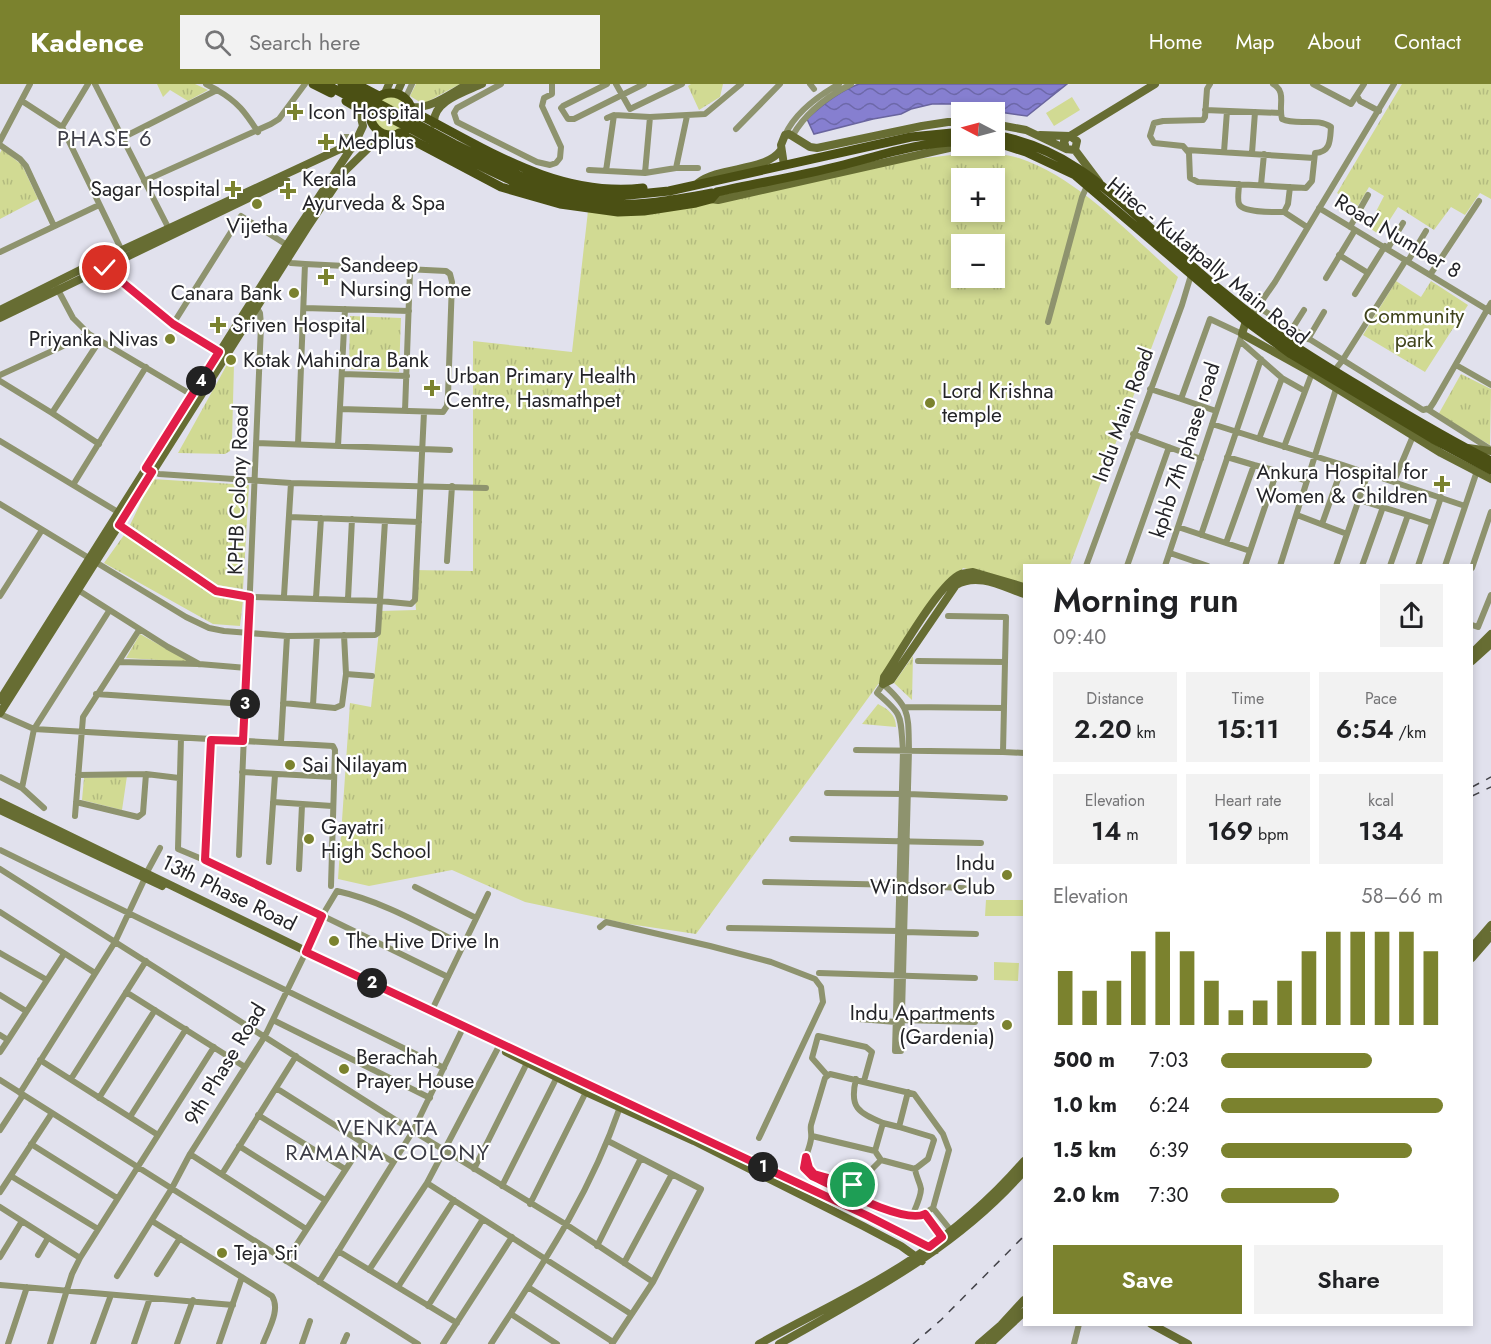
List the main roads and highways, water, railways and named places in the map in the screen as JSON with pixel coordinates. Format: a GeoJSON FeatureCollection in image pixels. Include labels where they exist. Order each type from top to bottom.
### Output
{"type":"FeatureCollection","features":[{"type":"Feature","properties":{"kind":"main road"},"geometry":{"type":"LineString","coordinates":[[313,84],[369,115],[374,126],[383,134],[399,133],[501,187],[560,204],[618,212],[644,212],[674,208],[711,195]]}},
{"type":"Feature","properties":{"kind":"main road"},"geometry":{"type":"LineString","coordinates":[[325,84],[487,170],[555,196],[599,204],[656,203],[711,195],[900,150],[951,142]]}},
{"type":"Feature","properties":{"kind":"main road"},"geometry":{"type":"LineString","coordinates":[[342,84],[502,168],[561,190],[591,195],[619,196],[675,190],[911,137],[951,133]]}},
{"type":"Feature","properties":{"kind":"main road"},"geometry":{"type":"LineString","coordinates":[[357,84],[405,99],[434,124],[495,156],[550,179],[614,189],[637,189],[672,184],[693,186]]}},
{"type":"Feature","properties":{"kind":"main road"},"geometry":{"type":"LineString","coordinates":[[369,115],[372,104],[384,91]]}},
{"type":"Feature","properties":{"kind":"main road"},"geometry":{"type":"LineString","coordinates":[[399,133],[409,124],[405,99]]}},
{"type":"Feature","properties":{"kind":"main road"},"geometry":{"type":"LineString","coordinates":[[1005,138],[1058,155],[1099,182],[1160,238],[1252,314],[1334,371],[1462,446],[1491,470]]}},
{"type":"Feature","properties":{"kind":"main road"},"geometry":{"type":"LineString","coordinates":[[456,163],[467,141]]}},
{"type":"Feature","properties":{"kind":"main road","name":"Hitec - Kukatpally Main Road"},"geometry":{"type":"LineString","coordinates":[[1005,145],[1026,152],[1075,175],[1191,275],[1252,314],[1291,354],[1336,386],[1491,470]]}},
{"type":"Feature","properties":{"kind":"water"},"geometry":{"type":"Polygon","coordinates":[[[859,84],[1067,84],[1027,116],[1005,113],[1005,102],[951,102],[951,104],[932,104],[901,114],[814,134],[807,119],[845,90],[859,84]]]}},
{"type":"Feature","properties":{"kind":"railway"},"geometry":{"type":"LineString","coordinates":[[1473,786],[1491,777]]}},
{"type":"Feature","properties":{"kind":"railway"},"geometry":{"type":"LineString","coordinates":[[1473,796],[1491,787]]}},
{"type":"Feature","properties":{"kind":"railway"},"geometry":{"type":"LineString","coordinates":[[913,1344],[941,1320],[1023,1237]]}},
{"type":"Feature","properties":{"kind":"place","name":"Icon Hospital"},"geometry":{"type":"Point","coordinates":[295,112]}},
{"type":"Feature","properties":{"kind":"place","name":"Medplus"},"geometry":{"type":"Point","coordinates":[326,142]}},
{"type":"Feature","properties":{"kind":"place","name":"Sagar Hospital"},"geometry":{"type":"Point","coordinates":[233,189]}},
{"type":"Feature","properties":{"kind":"place","name":"Kerala Ayurveda & Spa"},"geometry":{"type":"Point","coordinates":[288,191]}},
{"type":"Feature","properties":{"kind":"place","name":"Vijetha"},"geometry":{"type":"Point","coordinates":[257,204]}},
{"type":"Feature","properties":{"kind":"place","name":"Sandeep Nursing Home"},"geometry":{"type":"Point","coordinates":[326,277]}},
{"type":"Feature","properties":{"kind":"place","name":"Canara Bank"},"geometry":{"type":"Point","coordinates":[294,293]}},
{"type":"Feature","properties":{"kind":"place","name":"Sriven Hospital"},"geometry":{"type":"Point","coordinates":[218,325]}},
{"type":"Feature","properties":{"kind":"place","name":"Priyanka Nivas"},"geometry":{"type":"Point","coordinates":[170,339]}},
{"type":"Feature","properties":{"kind":"place","name":"Kotak Mahindra Bank"},"geometry":{"type":"Point","coordinates":[231,360]}},
{"type":"Feature","properties":{"kind":"place","name":"Urban Primary Health Centre, Hasmathpet"},"geometry":{"type":"Point","coordinates":[432,388]}},
{"type":"Feature","properties":{"kind":"place","name":"Lord Krishna temple"},"geometry":{"type":"Point","coordinates":[930,403]}},
{"type":"Feature","properties":{"kind":"place","name":"Ankura Hospital for Women & Children"},"geometry":{"type":"Point","coordinates":[1442,484]}},
{"type":"Feature","properties":{"kind":"place","name":"Sai Nilayam"},"geometry":{"type":"Point","coordinates":[290,765]}},
{"type":"Feature","properties":{"kind":"place","name":"Gayatri High School"},"geometry":{"type":"Point","coordinates":[309,839]}},
{"type":"Feature","properties":{"kind":"place","name":"Indu Windsor Club"},"geometry":{"type":"Point","coordinates":[1007,875]}},
{"type":"Feature","properties":{"kind":"place","name":"The Hive Drive In"},"geometry":{"type":"Point","coordinates":[334,941]}},
{"type":"Feature","properties":{"kind":"place","name":"Indu Apartments (Gardenia)"},"geometry":{"type":"Point","coordinates":[1007,1025]}},
{"type":"Feature","properties":{"kind":"place","name":"Berachah Prayer House"},"geometry":{"type":"Point","coordinates":[344,1069]}},
{"type":"Feature","properties":{"kind":"place","name":"Teja Sri"},"geometry":{"type":"Point","coordinates":[222,1253]}},
{"type":"Feature","properties":{"kind":"district","name":"PHASE 6"},"geometry":{"type":"Point","coordinates":[105,138]}},
{"type":"Feature","properties":{"kind":"district","name":"VENKATA RAMANA COLONY"},"geometry":{"type":"Point","coordinates":[388,1140]}},
{"type":"Feature","properties":{"kind":"park label","name":"Community park"},"geometry":{"type":"Point","coordinates":[1414,328]}}]}
